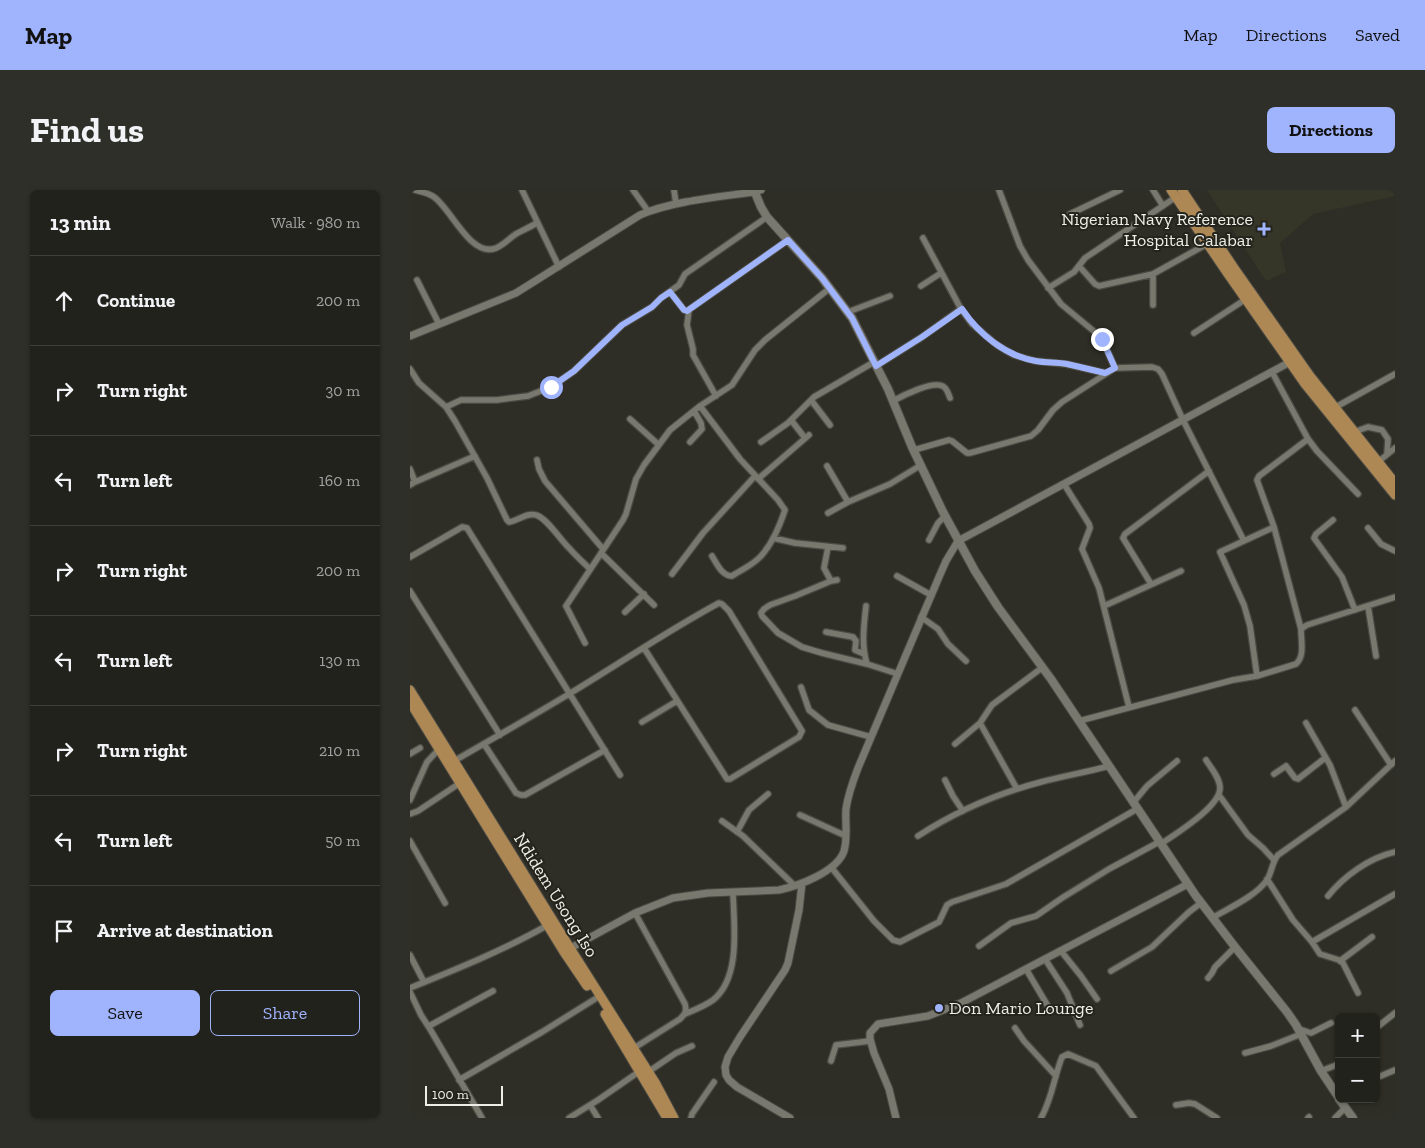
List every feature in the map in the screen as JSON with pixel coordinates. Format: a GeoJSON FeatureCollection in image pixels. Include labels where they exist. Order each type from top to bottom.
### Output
{"type":"FeatureCollection","features":[{"type":"Feature","properties":{"kind":"highway"},"geometry":{"type":"LineString","coordinates":[[1176,192],[1208,244],[1305,384],[1395,495]]}},
{"type":"Feature","properties":{"kind":"highway"},"geometry":{"type":"LineString","coordinates":[[1176,192],[1234,268],[1334,408],[1395,483]]}},
{"type":"Feature","properties":{"kind":"highway","name":"Ndidem Usong Iso"},"geometry":{"type":"LineString","coordinates":[[410,690],[595,999],[665,1100],[674,1118]]}},
{"type":"Feature","properties":{"kind":"highway","name":"Ndidem Usong Iso"},"geometry":{"type":"LineString","coordinates":[[410,702],[548,925],[634,1048],[667,1118]]}},
{"type":"Feature","properties":{"kind":"main road"},"geometry":{"type":"LineString","coordinates":[[757,191],[767,217],[830,288],[858,329],[876,364],[945,516],[975,571],[998,607],[1043,667],[1201,903],[1287,1012],[1321,1071],[1335,1091]]}},
{"type":"Feature","properties":{"kind":"main road"},"geometry":{"type":"LineString","coordinates":[[1344,1103],[1353,1118]]}},
{"type":"Feature","properties":{"kind":"street"},"geometry":{"type":"LineString","coordinates":[[416,190],[434,197],[476,246],[489,250],[499,247],[515,235],[537,223]]}},
{"type":"Feature","properties":{"kind":"street"},"geometry":{"type":"LineString","coordinates":[[522,190],[559,267]]}},
{"type":"Feature","properties":{"kind":"street"},"geometry":{"type":"LineString","coordinates":[[633,190],[648,211]]}},
{"type":"Feature","properties":{"kind":"street"},"geometry":{"type":"LineString","coordinates":[[674,190],[676,204]]}},
{"type":"Feature","properties":{"kind":"street"},"geometry":{"type":"LineString","coordinates":[[998,190],[1020,246],[1028,260],[1061,304],[1102,339],[1115,368]]}},
{"type":"Feature","properties":{"kind":"street"},"geometry":{"type":"LineString","coordinates":[[1070,214],[1120,190]]}},
{"type":"Feature","properties":{"kind":"street"},"geometry":{"type":"LineString","coordinates":[[1153,190],[1162,206]]}},
{"type":"Feature","properties":{"kind":"street"},"geometry":{"type":"LineString","coordinates":[[410,336],[516,293],[648,211],[676,204],[757,191]]}},
{"type":"Feature","properties":{"kind":"street"},"geometry":{"type":"LineString","coordinates":[[1048,288],[1068,277],[1077,270],[1085,258],[1162,206],[1176,192]]}},
{"type":"Feature","properties":{"kind":"street"},"geometry":{"type":"LineString","coordinates":[[446,407],[461,400],[497,400],[528,396],[551,387],[574,371],[622,325],[652,307],[670,292],[685,274],[767,217]]}},
{"type":"Feature","properties":{"kind":"street"},"geometry":{"type":"LineString","coordinates":[[923,238],[941,273],[972,324],[997,345],[1014,355],[1035,361],[1066,364],[1105,373]]}},
{"type":"Feature","properties":{"kind":"street"},"geometry":{"type":"LineString","coordinates":[[670,292],[684,310],[689,310],[788,240]]}},
{"type":"Feature","properties":{"kind":"street"},"geometry":{"type":"LineString","coordinates":[[1079,266],[1098,286],[1153,274],[1208,244]]}},
{"type":"Feature","properties":{"kind":"street"},"geometry":{"type":"LineString","coordinates":[[922,286],[941,273]]}},
{"type":"Feature","properties":{"kind":"street"},"geometry":{"type":"LineString","coordinates":[[1153,274],[1153,305]]}},
{"type":"Feature","properties":{"kind":"street"},"geometry":{"type":"LineString","coordinates":[[417,280],[440,324]]}},
{"type":"Feature","properties":{"kind":"street"},"geometry":{"type":"LineString","coordinates":[[585,643],[566,606],[626,514],[636,479],[644,465],[673,427],[732,385],[755,350],[764,340],[830,288]]}},
{"type":"Feature","properties":{"kind":"street"},"geometry":{"type":"LineString","coordinates":[[848,312],[890,296]]}},
{"type":"Feature","properties":{"kind":"street"},"geometry":{"type":"LineString","coordinates":[[1194,333],[1246,299]]}},
{"type":"Feature","properties":{"kind":"street"},"geometry":{"type":"LineString","coordinates":[[761,442],[791,420],[814,397],[922,337],[962,309]]}},
{"type":"Feature","properties":{"kind":"street"},"geometry":{"type":"LineString","coordinates":[[689,310],[687,325],[693,355],[716,396]]}},
{"type":"Feature","properties":{"kind":"street"},"geometry":{"type":"LineString","coordinates":[[567,950],[635,912],[680,896],[779,890],[798,885],[832,867],[843,854],[846,836],[846,810],[850,789],[921,617],[946,561],[958,541],[1290,362]]}},
{"type":"Feature","properties":{"kind":"street"},"geometry":{"type":"LineString","coordinates":[[914,450],[949,440],[967,453],[970,453],[1030,436],[1038,430],[1053,410],[1062,402],[1105,373],[1115,368],[1158,369],[1244,541]]}},
{"type":"Feature","properties":{"kind":"street"},"geometry":{"type":"LineString","coordinates":[[410,369],[419,383],[446,407],[455,421],[507,520],[509,522],[530,515],[536,515],[552,528],[590,569]]}},
{"type":"Feature","properties":{"kind":"street"},"geometry":{"type":"LineString","coordinates":[[1272,372],[1317,451],[1358,494]]}},
{"type":"Feature","properties":{"kind":"street"},"geometry":{"type":"LineString","coordinates":[[1334,408],[1395,374]]}},
{"type":"Feature","properties":{"kind":"street"},"geometry":{"type":"LineString","coordinates":[[893,401],[904,394],[937,385],[944,386],[950,398]]}},
{"type":"Feature","properties":{"kind":"street"},"geometry":{"type":"LineString","coordinates":[[811,400],[830,425]]}},
{"type":"Feature","properties":{"kind":"street"},"geometry":{"type":"LineString","coordinates":[[700,406],[740,459],[785,510],[773,538],[761,556],[751,565],[732,576],[728,576],[724,574],[712,556]]}},
{"type":"Feature","properties":{"kind":"street"},"geometry":{"type":"LineString","coordinates":[[690,442],[702,429],[701,423],[694,411]]}},
{"type":"Feature","properties":{"kind":"street"},"geometry":{"type":"LineString","coordinates":[[630,419],[660,445]]}},
{"type":"Feature","properties":{"kind":"street"},"geometry":{"type":"LineString","coordinates":[[672,574],[703,533],[757,478],[807,436],[791,420]]}},
{"type":"Feature","properties":{"kind":"street"},"geometry":{"type":"LineString","coordinates":[[1354,432],[1368,427],[1382,430],[1388,439],[1387,454]]}},
{"type":"Feature","properties":{"kind":"street"},"geometry":{"type":"LineString","coordinates":[[1079,721],[1232,680],[1256,676],[1296,664],[1299,661],[1302,656],[1301,629],[1274,526],[1257,480],[1259,476],[1308,438]]}},
{"type":"Feature","properties":{"kind":"street"},"geometry":{"type":"LineString","coordinates":[[1378,462],[1395,448]]}},
{"type":"Feature","properties":{"kind":"street"},"geometry":{"type":"LineString","coordinates":[[410,469],[413,483],[475,456]]}},
{"type":"Feature","properties":{"kind":"street"},"geometry":{"type":"LineString","coordinates":[[537,460],[545,481],[602,551],[654,605]]}},
{"type":"Feature","properties":{"kind":"street"},"geometry":{"type":"LineString","coordinates":[[828,512],[890,484],[921,465]]}},
{"type":"Feature","properties":{"kind":"street"},"geometry":{"type":"LineString","coordinates":[[827,466],[848,502]]}},
{"type":"Feature","properties":{"kind":"street"},"geometry":{"type":"LineString","coordinates":[[1152,584],[1123,538],[1125,534],[1209,471]]}},
{"type":"Feature","properties":{"kind":"street"},"geometry":{"type":"LineString","coordinates":[[1064,484],[1089,524],[1090,528],[1082,549],[1099,588],[1129,707]]}},
{"type":"Feature","properties":{"kind":"street"},"geometry":{"type":"LineString","coordinates":[[929,540],[938,523],[945,516]]}},
{"type":"Feature","properties":{"kind":"street"},"geometry":{"type":"LineString","coordinates":[[1333,520],[1316,534],[1314,538],[1342,577],[1354,610]]}},
{"type":"Feature","properties":{"kind":"street"},"geometry":{"type":"LineString","coordinates":[[1256,676],[1248,619],[1244,605],[1220,552],[1274,526]]}},
{"type":"Feature","properties":{"kind":"street"},"geometry":{"type":"LineString","coordinates":[[410,557],[462,527],[467,528],[620,774]]}},
{"type":"Feature","properties":{"kind":"street"},"geometry":{"type":"LineString","coordinates":[[1368,528],[1381,544],[1395,551]]}},
{"type":"Feature","properties":{"kind":"street"},"geometry":{"type":"LineString","coordinates":[[773,538],[795,543],[843,548]]}},
{"type":"Feature","properties":{"kind":"street"},"geometry":{"type":"LineString","coordinates":[[828,547],[824,568],[834,581],[770,605],[761,613],[762,616],[778,633],[802,646],[898,674]]}},
{"type":"Feature","properties":{"kind":"street"},"geometry":{"type":"LineString","coordinates":[[1104,606],[1182,571]]}},
{"type":"Feature","properties":{"kind":"street"},"geometry":{"type":"LineString","coordinates":[[898,576],[931,595]]}},
{"type":"Feature","properties":{"kind":"street"},"geometry":{"type":"LineString","coordinates":[[410,591],[500,735]]}},
{"type":"Feature","properties":{"kind":"street"},"geometry":{"type":"LineString","coordinates":[[626,612],[644,594]]}},
{"type":"Feature","properties":{"kind":"street"},"geometry":{"type":"LineString","coordinates":[[1301,629],[1307,625],[1395,597]]}},
{"type":"Feature","properties":{"kind":"street"},"geometry":{"type":"LineString","coordinates":[[454,761],[569,694],[644,648],[718,603],[722,604],[728,612],[799,726],[802,734],[730,779],[727,779],[644,648]]}},
{"type":"Feature","properties":{"kind":"street"},"geometry":{"type":"LineString","coordinates":[[866,606],[863,630],[864,654],[867,664]]}},
{"type":"Feature","properties":{"kind":"street"},"geometry":{"type":"LineString","coordinates":[[1368,606],[1376,656]]}},
{"type":"Feature","properties":{"kind":"street"},"geometry":{"type":"LineString","coordinates":[[921,617],[938,629],[953,649],[966,661]]}},
{"type":"Feature","properties":{"kind":"street"},"geometry":{"type":"LineString","coordinates":[[826,632],[853,636],[856,641],[855,650],[864,654]]}},
{"type":"Feature","properties":{"kind":"street"},"geometry":{"type":"LineString","coordinates":[[956,744],[980,723],[997,701],[1043,667]]}},
{"type":"Feature","properties":{"kind":"street"},"geometry":{"type":"LineString","coordinates":[[801,687],[809,710],[828,725],[871,737]]}},
{"type":"Feature","properties":{"kind":"street"},"geometry":{"type":"LineString","coordinates":[[642,722],[677,701]]}},
{"type":"Feature","properties":{"kind":"street"},"geometry":{"type":"LineString","coordinates":[[1212,918],[1258,890],[1267,879],[1274,860],[1284,850],[1346,807],[1393,763],[1355,710]]}},
{"type":"Feature","properties":{"kind":"street"},"geometry":{"type":"LineString","coordinates":[[980,723],[1016,789]]}},
{"type":"Feature","properties":{"kind":"street"},"geometry":{"type":"LineString","coordinates":[[1306,723],[1330,765],[1346,807]]}},
{"type":"Feature","properties":{"kind":"street"},"geometry":{"type":"LineString","coordinates":[[484,744],[516,793],[520,795],[525,795],[605,750]]}},
{"type":"Feature","properties":{"kind":"street"},"geometry":{"type":"LineString","coordinates":[[410,754],[420,748]]}},
{"type":"Feature","properties":{"kind":"street"},"geometry":{"type":"LineString","coordinates":[[410,800],[427,762],[439,750]]}},
{"type":"Feature","properties":{"kind":"street"},"geometry":{"type":"LineString","coordinates":[[1274,774],[1286,766],[1295,778],[1298,778],[1325,758]]}},
{"type":"Feature","properties":{"kind":"street"},"geometry":{"type":"LineString","coordinates":[[979,946],[1011,923],[1036,916],[1109,869],[1160,843],[1203,814],[1219,795],[1220,788],[1219,781],[1206,760]]}},
{"type":"Feature","properties":{"kind":"street"},"geometry":{"type":"LineString","coordinates":[[832,867],[874,921],[893,940],[900,942],[939,922],[947,905],[952,902],[1006,884],[1135,806],[1147,786],[1177,761]]}},
{"type":"Feature","properties":{"kind":"street"},"geometry":{"type":"LineString","coordinates":[[918,836],[944,820],[1016,789],[1109,766]]}},
{"type":"Feature","properties":{"kind":"street"},"geometry":{"type":"LineString","coordinates":[[945,780],[953,796],[964,811]]}},
{"type":"Feature","properties":{"kind":"street"},"geometry":{"type":"LineString","coordinates":[[410,814],[418,811],[460,783]]}},
{"type":"Feature","properties":{"kind":"street"},"geometry":{"type":"LineString","coordinates":[[737,832],[749,810],[768,794]]}},
{"type":"Feature","properties":{"kind":"street"},"geometry":{"type":"LineString","coordinates":[[1219,795],[1248,835],[1274,860]]}},
{"type":"Feature","properties":{"kind":"street"},"geometry":{"type":"LineString","coordinates":[[800,815],[846,836]]}},
{"type":"Feature","properties":{"kind":"street"},"geometry":{"type":"LineString","coordinates":[[722,822],[737,832],[798,885],[799,910],[788,963],[740,1037],[728,1057],[725,1067],[726,1075],[737,1087],[790,1118]]}},
{"type":"Feature","properties":{"kind":"street"},"geometry":{"type":"LineString","coordinates":[[410,841],[445,903]]}},
{"type":"Feature","properties":{"kind":"street"},"geometry":{"type":"LineString","coordinates":[[1328,896],[1335,887],[1357,870],[1380,856],[1395,852]]}},
{"type":"Feature","properties":{"kind":"street"},"geometry":{"type":"LineString","coordinates":[[1267,879],[1293,920],[1320,954],[1340,961],[1358,993]]}},
{"type":"Feature","properties":{"kind":"street"},"geometry":{"type":"LineString","coordinates":[[896,1118],[889,1089],[870,1041],[870,1033],[878,1024],[928,1016],[961,1003],[1188,884]]}},
{"type":"Feature","properties":{"kind":"street"},"geometry":{"type":"LineString","coordinates":[[634,1048],[685,1014],[712,1001],[724,989],[733,962],[733,893]]}},
{"type":"Feature","properties":{"kind":"street"},"geometry":{"type":"LineString","coordinates":[[1312,942],[1395,894]]}},
{"type":"Feature","properties":{"kind":"street"},"geometry":{"type":"LineString","coordinates":[[1111,970],[1152,947],[1201,903]]}},
{"type":"Feature","properties":{"kind":"street"},"geometry":{"type":"LineString","coordinates":[[635,912],[685,1004],[685,1014]]}},
{"type":"Feature","properties":{"kind":"street"},"geometry":{"type":"LineString","coordinates":[[482,1118],[421,1015],[410,990],[424,982],[500,950],[548,925]]}},
{"type":"Feature","properties":{"kind":"street"},"geometry":{"type":"LineString","coordinates":[[1340,961],[1372,937]]}},
{"type":"Feature","properties":{"kind":"street"},"geometry":{"type":"LineString","coordinates":[[1208,978],[1215,967],[1234,947]]}},
{"type":"Feature","properties":{"kind":"street"},"geometry":{"type":"LineString","coordinates":[[1061,951],[1097,999]]}},
{"type":"Feature","properties":{"kind":"street"},"geometry":{"type":"LineString","coordinates":[[410,955],[424,982]]}},
{"type":"Feature","properties":{"kind":"street"},"geometry":{"type":"LineString","coordinates":[[1045,959],[1068,993],[1080,1025]]}},
{"type":"Feature","properties":{"kind":"street"},"geometry":{"type":"LineString","coordinates":[[1026,969],[1049,1008]]}},
{"type":"Feature","properties":{"kind":"street"},"geometry":{"type":"LineString","coordinates":[[429,1026],[493,991]]}},
{"type":"Feature","properties":{"kind":"street"},"geometry":{"type":"LineString","coordinates":[[460,1080],[595,999]]}},
{"type":"Feature","properties":{"kind":"street"},"geometry":{"type":"LineString","coordinates":[[1380,1025],[1395,1013]]}},
{"type":"Feature","properties":{"kind":"street"},"geometry":{"type":"LineString","coordinates":[[1244,1053],[1271,1046],[1299,1032],[1311,1033],[1331,1023]]}},
{"type":"Feature","properties":{"kind":"street"},"geometry":{"type":"LineString","coordinates":[[1015,1028],[1024,1041],[1056,1076]]}},
{"type":"Feature","properties":{"kind":"street"},"geometry":{"type":"LineString","coordinates":[[831,1061],[836,1045],[870,1041]]}},
{"type":"Feature","properties":{"kind":"street"},"geometry":{"type":"LineString","coordinates":[[569,1118],[676,1052],[692,1046]]}},
{"type":"Feature","properties":{"kind":"street"},"geometry":{"type":"LineString","coordinates":[[1041,1118],[1048,1106],[1062,1057],[1068,1054],[1096,1066],[1134,1118]]}},
{"type":"Feature","properties":{"kind":"street"},"geometry":{"type":"LineString","coordinates":[[1321,1071],[1335,1066]]}},
{"type":"Feature","properties":{"kind":"street"},"geometry":{"type":"LineString","coordinates":[[1380,1076],[1395,1070]]}},
{"type":"Feature","properties":{"kind":"street"},"geometry":{"type":"LineString","coordinates":[[691,1118],[714,1082]]}},
{"type":"Feature","properties":{"kind":"street"},"geometry":{"type":"LineString","coordinates":[[1335,1118],[1342,1103]]}},
{"type":"Feature","properties":{"kind":"street"},"geometry":{"type":"LineString","coordinates":[[1176,1105],[1195,1104],[1217,1118]]}},
{"type":"Feature","properties":{"kind":"street"},"geometry":{"type":"LineString","coordinates":[[590,1105],[598,1118]]}},
{"type":"Feature","properties":{"kind":"shaded area","name":"Nigerian Navy Reference Hospital Calabar"},"geometry":{"type":"Polygon","coordinates":[[[1207,190],[1395,190],[1395,196],[1313,214],[1280,243],[1286,272],[1266,281],[1207,190]]]}},
{"type":"Feature","properties":{"kind":"place","name":"Nigerian Navy Reference Hospital Calabar"},"geometry":{"type":"Point","coordinates":[1264,229]}},
{"type":"Feature","properties":{"kind":"place","name":"Don Mario Lounge"},"geometry":{"type":"Point","coordinates":[939,1008]}},
{"type":"Feature","properties":{"kind":"route"},"geometry":{"type":"LineString","coordinates":[[551,387],[574,371],[622,325],[652,307],[670,292],[684,310],[687,311],[788,240],[822,278],[852,318],[876,366],[962,309],[972,324],[997,345],[1014,355],[1035,361],[1066,364],[1105,373],[1115,368],[1102,339]]}}]}
